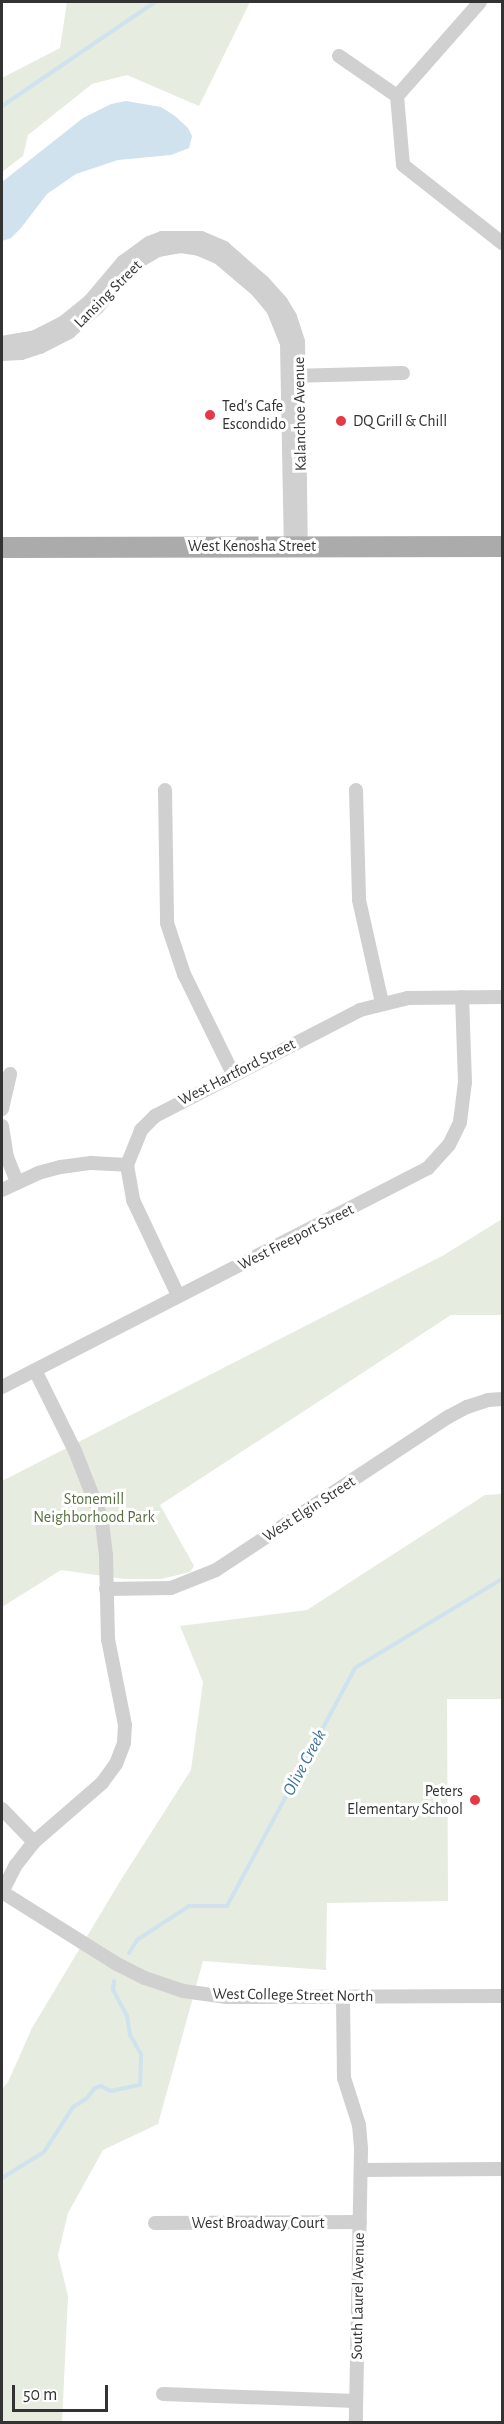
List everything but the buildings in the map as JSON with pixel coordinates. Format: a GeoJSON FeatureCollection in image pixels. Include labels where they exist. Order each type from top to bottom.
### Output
{"type":"FeatureCollection","features":[{"type":"Feature","properties":{"kind":"main road","name":"West Kenosha Street"},"geometry":{"type":"LineString","coordinates":[[2,547],[502,546]]}},
{"type":"Feature","properties":{"kind":"street"},"geometry":{"type":"LineString","coordinates":[[480,2],[398,96],[403,165],[502,243]]}},
{"type":"Feature","properties":{"kind":"street"},"geometry":{"type":"LineString","coordinates":[[339,56],[398,96]]}},
{"type":"Feature","properties":{"kind":"street","name":"Lansing Street"},"geometry":{"type":"LineString","coordinates":[[2,343],[35,337],[54,328],[90,301],[123,262],[136,251],[162,238],[181,241]]}},
{"type":"Feature","properties":{"kind":"street","name":"Kalanchoe Avenue"},"geometry":{"type":"LineString","coordinates":[[181,241],[201,238],[224,248],[263,282],[290,317],[298,342],[295,376],[296,546]]}},
{"type":"Feature","properties":{"kind":"street","name":"Lansing Street"},"geometry":{"type":"LineString","coordinates":[[2,354],[21,353],[58,339],[97,308],[144,256],[181,241]]}},
{"type":"Feature","properties":{"kind":"street"},"geometry":{"type":"LineString","coordinates":[[295,376],[403,373]]}},
{"type":"Feature","properties":{"kind":"street"},"geometry":{"type":"LineString","coordinates":[[165,790],[165,904],[170,936],[184,974],[233,1074]]}},
{"type":"Feature","properties":{"kind":"street"},"geometry":{"type":"LineString","coordinates":[[356,790],[358,900],[382,1003]]}},
{"type":"Feature","properties":{"kind":"street","name":"West Freeport Street"},"geometry":{"type":"LineString","coordinates":[[2,1387],[178,1295],[415,1178],[434,1163],[455,1134],[463,1103],[465,1082],[462,997]]}},
{"type":"Feature","properties":{"kind":"street","name":"West Hartford Street"},"geometry":{"type":"LineString","coordinates":[[128,1165],[141,1130],[155,1116],[360,1010],[408,998],[502,997]]}},
{"type":"Feature","properties":{"kind":"street"},"geometry":{"type":"LineString","coordinates":[[2,1109],[10,1074]]}},
{"type":"Feature","properties":{"kind":"street"},"geometry":{"type":"LineString","coordinates":[[2,1126],[7,1157],[17,1182]]}},
{"type":"Feature","properties":{"kind":"street"},"geometry":{"type":"LineString","coordinates":[[2,1190],[38,1173],[78,1164],[128,1165],[133,1200],[178,1295]]}},
{"type":"Feature","properties":{"kind":"street"},"geometry":{"type":"LineString","coordinates":[[2,1892],[16,1865],[34,1842],[102,1783],[116,1764],[124,1743],[122,1705],[108,1639],[105,1537],[96,1499],[35,1370]]}},
{"type":"Feature","properties":{"kind":"street","name":"West Elgin Street"},"geometry":{"type":"LineString","coordinates":[[106,1589],[171,1588],[216,1570],[448,1417],[467,1407],[488,1400],[502,1399]]}},
{"type":"Feature","properties":{"kind":"street"},"geometry":{"type":"LineString","coordinates":[[2,1809],[34,1842]]}},
{"type":"Feature","properties":{"kind":"street","name":"West College Street North"},"geometry":{"type":"LineString","coordinates":[[2,1892],[117,1964],[145,1978],[183,1991],[227,1997],[502,1996]]}},
{"type":"Feature","properties":{"kind":"street","name":"South Laurel Avenue"},"geometry":{"type":"LineString","coordinates":[[342,1997],[344,2078],[358,2125],[361,2169],[356,2422]]}},
{"type":"Feature","properties":{"kind":"street"},"geometry":{"type":"LineString","coordinates":[[361,2169],[502,2169]]}},
{"type":"Feature","properties":{"kind":"street","name":"West Broadway Court"},"geometry":{"type":"LineString","coordinates":[[155,2223],[360,2222]]}},
{"type":"Feature","properties":{"kind":"street"},"geometry":{"type":"LineString","coordinates":[[163,2394],[356,2401]]}},
{"type":"Feature","properties":{"kind":"green space"},"geometry":{"type":"Polygon","coordinates":[[[67,2],[250,2],[199,106],[127,75],[92,84],[28,135],[23,156],[2,172],[2,78],[60,48],[67,2]]]}},
{"type":"Feature","properties":{"kind":"green space","name":"Stonemill Neighborhood Park"},"geometry":{"type":"Polygon","coordinates":[[[502,1219],[502,1315],[451,1315],[160,1505],[194,1566],[190,1572],[161,1579],[124,1579],[61,1570],[2,1607],[2,1481],[444,1255],[502,1219]]]}},
{"type":"Feature","properties":{"kind":"green space"},"geometry":{"type":"Polygon","coordinates":[[[502,1494],[502,1699],[447,1699],[448,1901],[327,1903],[326,1970],[203,1961],[158,2124],[103,2150],[68,2213],[58,2255],[68,2296],[62,2422],[2,2422],[2,2089],[8,2082],[32,2028],[119,1883],[191,1770],[203,1682],[180,1626],[307,1610],[485,1495],[502,1494]]]}},
{"type":"Feature","properties":{"kind":"water"},"geometry":{"type":"Polygon","coordinates":[[[126,101],[161,107],[175,116],[188,128],[192,136],[189,148],[171,155],[118,160],[76,174],[47,194],[21,228],[11,238],[2,241],[2,182],[83,118],[111,104],[126,101]]]}},
{"type":"Feature","properties":{"kind":"waterway"},"geometry":{"type":"LineString","coordinates":[[2,106],[155,2]]}},
{"type":"Feature","properties":{"kind":"waterway","name":"Olive Creek"},"geometry":{"type":"LineString","coordinates":[[129,1953],[137,1940],[189,1906],[227,1906],[355,1668],[502,1579]]}},
{"type":"Feature","properties":{"kind":"waterway","name":"Olive Creek"},"geometry":{"type":"LineString","coordinates":[[2,2178],[44,2152],[73,2107],[86,2099],[95,2088],[101,2086],[111,2091],[140,2085],[141,2054],[130,2035],[127,2016],[113,1990],[114,1981]]}},
{"type":"Feature","properties":{"kind":"place","name":"Ted's Cafe Escondido"},"geometry":{"type":"Point","coordinates":[210,415]}},
{"type":"Feature","properties":{"kind":"place","name":"DQ Grill & Chill"},"geometry":{"type":"Point","coordinates":[341,421]}},
{"type":"Feature","properties":{"kind":"place","name":"Peters Elementary School"},"geometry":{"type":"Point","coordinates":[475,1800]}}]}
